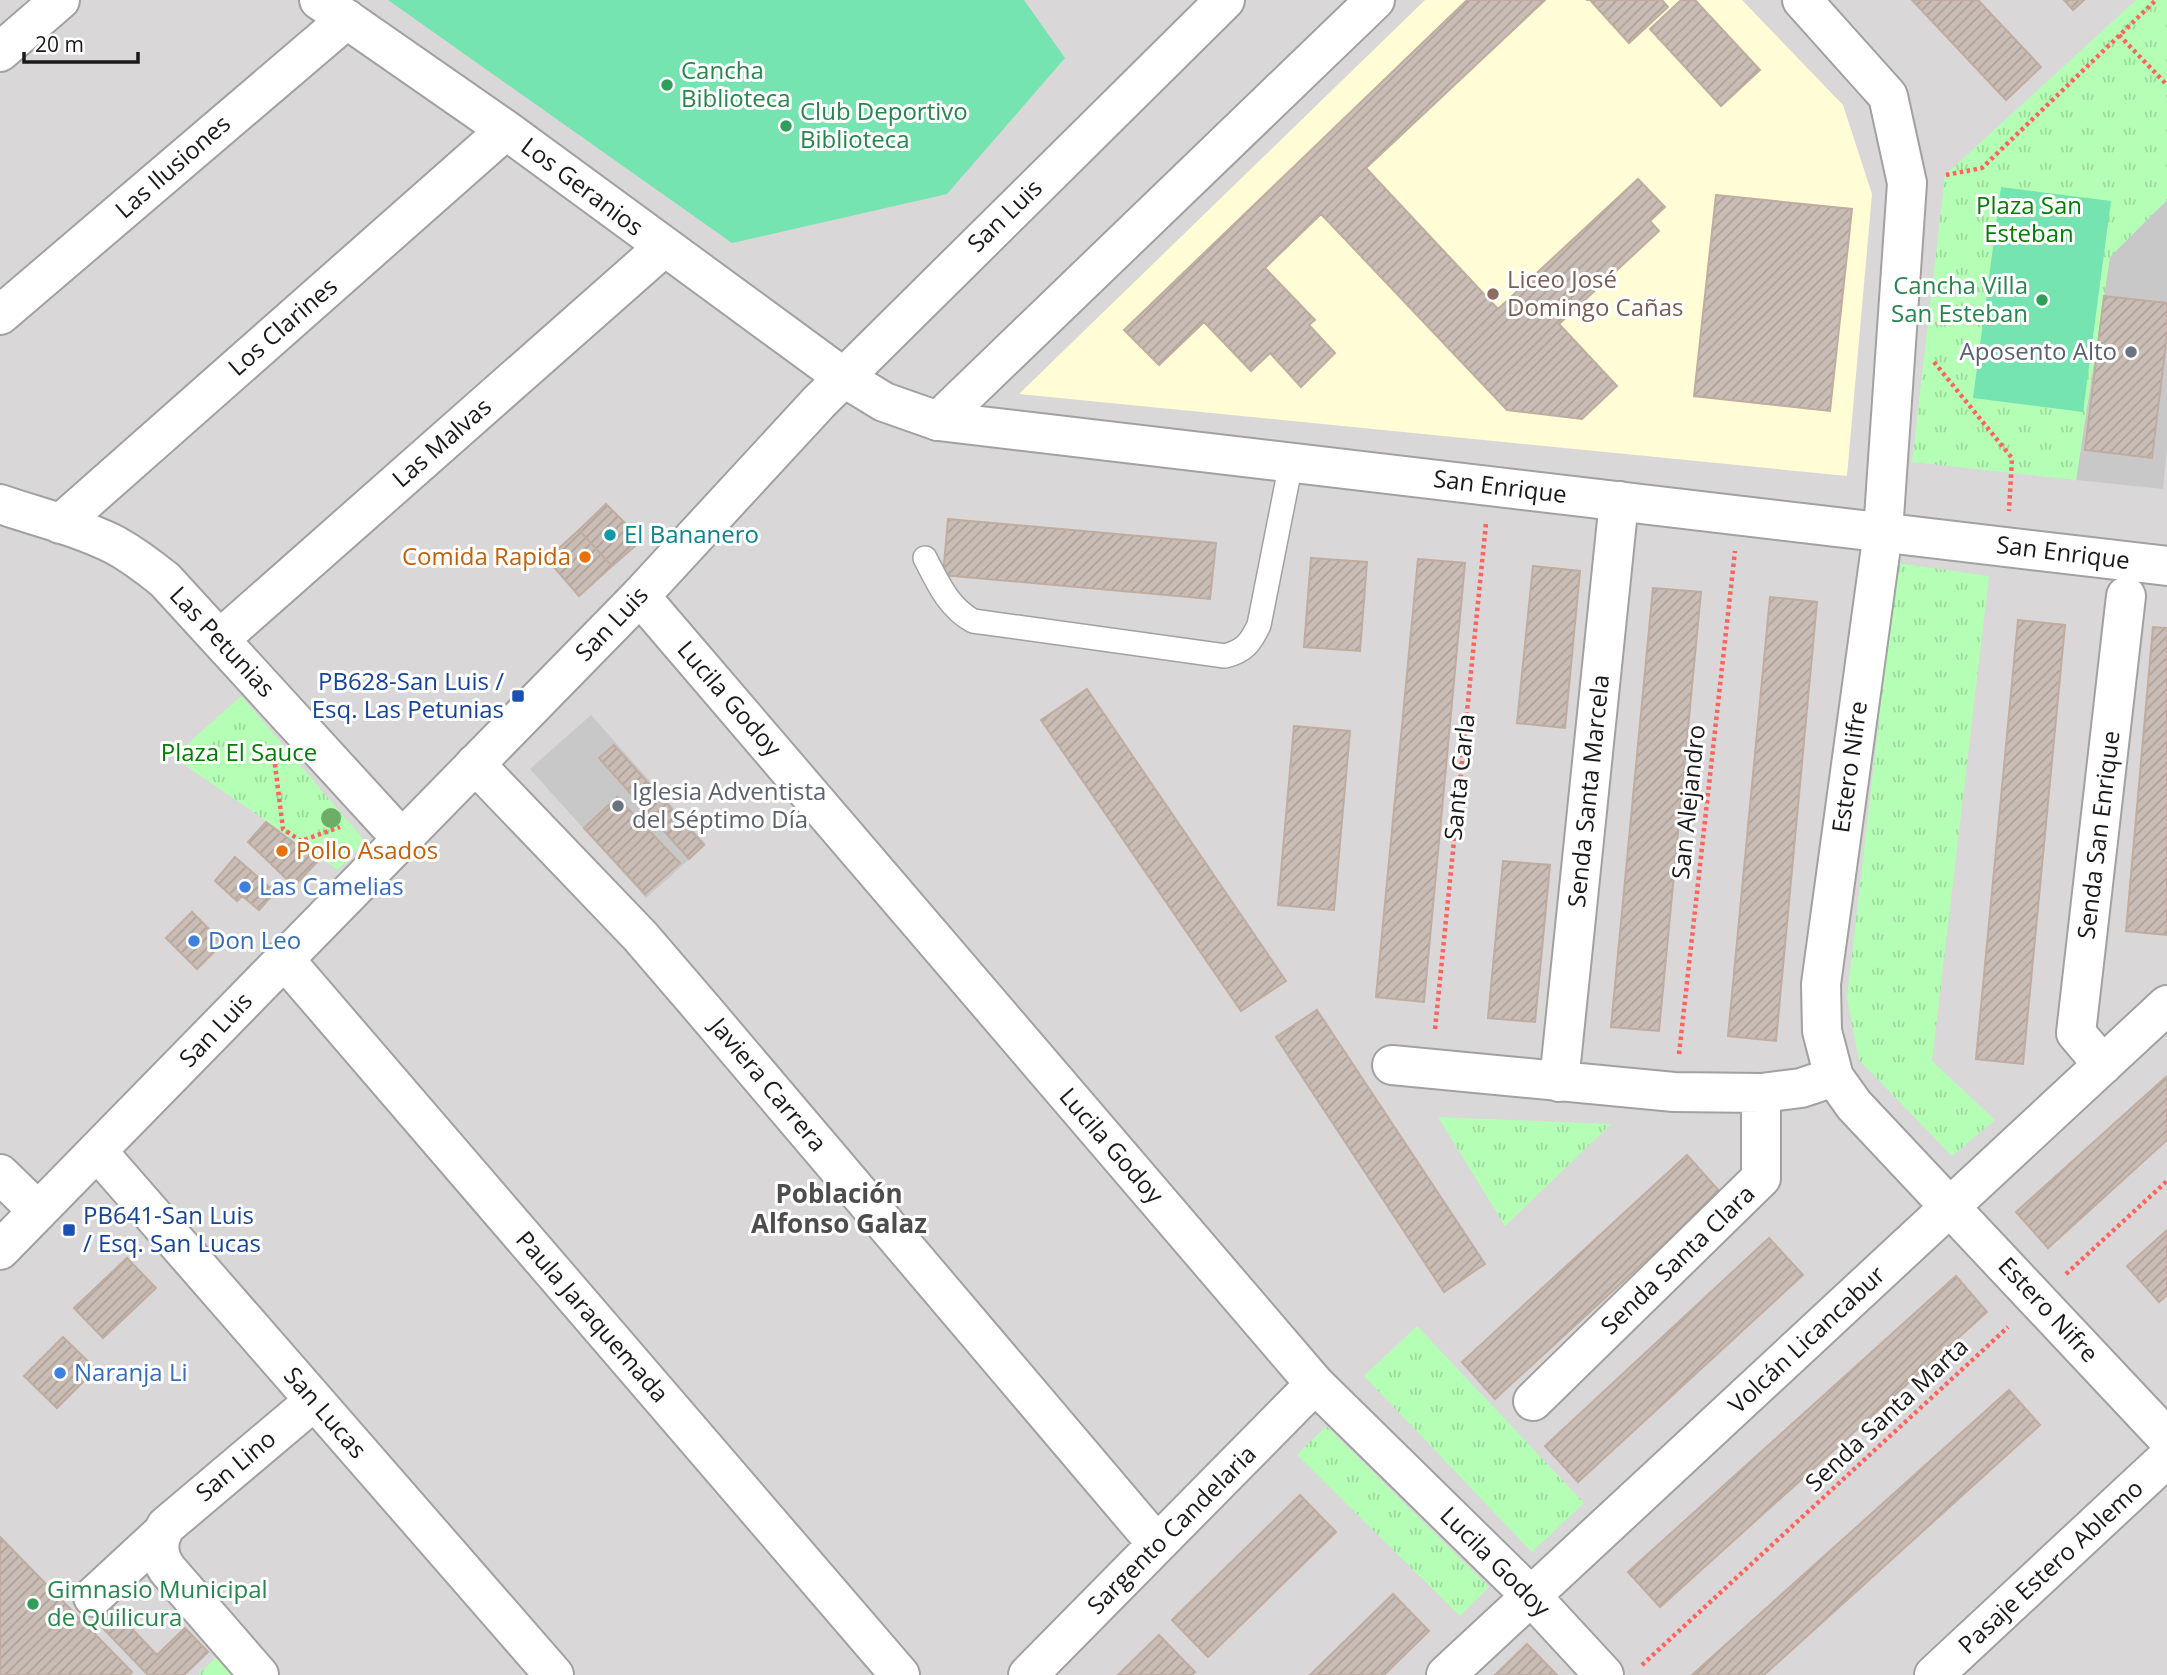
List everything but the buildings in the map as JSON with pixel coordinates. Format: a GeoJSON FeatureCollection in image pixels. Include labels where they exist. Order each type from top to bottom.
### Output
{"type":"FeatureCollection","features":[{"type":"Feature","properties":{"kind":"street"},"geometry":{"type":"LineString","coordinates":[[0,52],[60,0]]}},
{"type":"Feature","properties":{"kind":"street","name":"San Luis"},"geometry":{"type":"LineString","coordinates":[[0,1250],[640,596],[843,377],[1226,0]]}},
{"type":"Feature","properties":{"kind":"street"},"geometry":{"type":"LineString","coordinates":[[938,421],[1375,0]]}},
{"type":"Feature","properties":{"kind":"street","name":"Estero Nifre"},"geometry":{"type":"LineString","coordinates":[[1802,0],[1888,96],[1907,183],[1883,532],[1821,984],[1822,1031],[1834,1077],[1854,1105],[2167,1438]]}},
{"type":"Feature","properties":{"kind":"street","name":"Los Geranios"},"geometry":{"type":"LineString","coordinates":[[333,10],[506,130],[843,377]]}},
{"type":"Feature","properties":{"kind":"street","name":"Las Ilusiones"},"geometry":{"type":"LineString","coordinates":[[0,315],[333,10]]}},
{"type":"Feature","properties":{"kind":"street","name":"Los Clarines"},"geometry":{"type":"LineString","coordinates":[[60,524],[506,130]]}},
{"type":"Feature","properties":{"kind":"street","name":"Las Malvas"},"geometry":{"type":"LineString","coordinates":[[220,639],[664,247]]}},
{"type":"Feature","properties":{"kind":"street","name":"San Enrique"},"geometry":{"type":"LineString","coordinates":[[843,377],[884,402],[938,421],[2167,566]]}},
{"type":"Feature","properties":{"kind":"street","name":"Senda Santa Marcela"},"geometry":{"type":"LineString","coordinates":[[1559,1082],[1619,501]]}},
{"type":"Feature","properties":{"kind":"street","name":"Las Petunias"},"geometry":{"type":"LineString","coordinates":[[0,504],[115,546],[165,580],[402,839]]}},
{"type":"Feature","properties":{"kind":"street","name":"Lucila Godoy"},"geometry":{"type":"LineString","coordinates":[[640,596],[1315,1384],[1531,1596],[1604,1675]]}},
{"type":"Feature","properties":{"kind":"street","name":"Senda San Enrique"},"geometry":{"type":"LineString","coordinates":[[2103,1065],[2076,1033],[2126,596]]}},
{"type":"Feature","properties":{"kind":"street","name":"Javiera Carrera"},"geometry":{"type":"LineString","coordinates":[[475,764],[674,975],[1157,1544]]}},
{"type":"Feature","properties":{"kind":"street","name":"Paula Jaraquemada"},"geometry":{"type":"LineString","coordinates":[[284,959],[900,1675]]}},
{"type":"Feature","properties":{"kind":"street","name":"Volcán Licancabur"},"geometry":{"type":"LineString","coordinates":[[1446,1675],[2167,1004]]}},
{"type":"Feature","properties":{"kind":"street"},"geometry":{"type":"LineString","coordinates":[[1392,1065],[1674,1092],[1761,1093],[1801,1088],[1834,1077]]}},
{"type":"Feature","properties":{"kind":"street","name":"Senda Santa Clara"},"geometry":{"type":"LineString","coordinates":[[1533,1401],[1761,1178],[1761,1093]]}},
{"type":"Feature","properties":{"kind":"street","name":"San Lucas"},"geometry":{"type":"LineString","coordinates":[[97,1151],[554,1675]]}},
{"type":"Feature","properties":{"kind":"street"},"geometry":{"type":"LineString","coordinates":[[0,1174],[38,1211]]}},
{"type":"Feature","properties":{"kind":"street","name":"Sargento Candelaria"},"geometry":{"type":"LineString","coordinates":[[1028,1675],[1315,1384]]}},
{"type":"Feature","properties":{"kind":"street","name":"San Lino"},"geometry":{"type":"LineString","coordinates":[[93,1597],[160,1539],[173,1520],[314,1401]]}},
{"type":"Feature","properties":{"kind":"street","name":"Pasaje Estero Ablemo"},"geometry":{"type":"LineString","coordinates":[[1934,1675],[2167,1458]]}},
{"type":"Feature","properties":{"kind":"street"},"geometry":{"type":"LineString","coordinates":[[160,1539],[161,1561],[259,1675]]}},
{"type":"Feature","properties":{"kind":"lane"},"geometry":{"type":"LineString","coordinates":[[925,558],[947,599],[973,621],[1225,656],[1239,653],[1251,642],[1259,625],[1291,463]]}},
{"type":"Feature","properties":{"kind":"path"},"geometry":{"type":"LineString","coordinates":[[1907,183],[1982,168],[2156,0]]}},
{"type":"Feature","properties":{"kind":"path"},"geometry":{"type":"LineString","coordinates":[[2119,35],[2167,85]]}},
{"type":"Feature","properties":{"kind":"path"},"geometry":{"type":"LineString","coordinates":[[1898,318],[2012,458],[2007,547]]}},
{"type":"Feature","properties":{"kind":"path","name":"Santa Carla"},"geometry":{"type":"LineString","coordinates":[[1431,1069],[1490,486]]}},
{"type":"Feature","properties":{"kind":"path","name":"San Alejandro"},"geometry":{"type":"LineString","coordinates":[[1674,1092],[1739,516]]}},
{"type":"Feature","properties":{"kind":"path"},"geometry":{"type":"LineString","coordinates":[[273,752],[284,829],[301,841],[356,822],[372,807]]}},
{"type":"Feature","properties":{"kind":"path","name":"Senda Santa Marta"},"geometry":{"type":"LineString","coordinates":[[1641,1666],[2167,1181]]}},
{"type":"Feature","properties":{"kind":"shaded area"},"geometry":{"type":"Polygon","coordinates":[[[0,0],[2167,0],[2167,1675],[0,1675],[0,0]]]}},
{"type":"Feature","properties":{"kind":"shaded area","name":"Liceo José Domingo Cañas"},"geometry":{"type":"Polygon","coordinates":[[[1425,0],[1742,0],[1843,105],[1872,194],[1847,476],[1019,394],[1425,0]]]}},
{"type":"Feature","properties":{"kind":"shaded area","name":"Aposento Alto"},"geometry":{"type":"Polygon","coordinates":[[[2167,200],[2167,448],[2163,489],[2076,480],[2110,256],[2167,200]]]}},
{"type":"Feature","properties":{"kind":"shaded area","name":"Iglesia Adventista del Séptimo Día"},"geometry":{"type":"Polygon","coordinates":[[[591,715],[706,844],[646,898],[530,769],[591,715]]]}},
{"type":"Feature","properties":{"kind":"green space","name":"Club Deportivo Biblioteca"},"geometry":{"type":"Polygon","coordinates":[[[388,0],[1024,0],[1065,58],[947,194],[732,243],[388,0]]]}},
{"type":"Feature","properties":{"kind":"green space","name":"Plaza San Esteban"},"geometry":{"type":"Polygon","coordinates":[[[2136,0],[2167,0],[2167,200],[2110,257],[2076,480],[1912,462],[1945,175],[2136,0]]]}},
{"type":"Feature","properties":{"kind":"green space","name":"Cancha Villa San Esteban"},"geometry":{"type":"Polygon","coordinates":[[[2001,187],[2111,201],[2083,412],[1973,398],[2001,187]]]}},
{"type":"Feature","properties":{"kind":"green space"},"geometry":{"type":"Polygon","coordinates":[[[1897,563],[1989,576],[1932,1061],[1995,1120],[1952,1156],[1859,1060],[1847,998],[1897,563]]]}},
{"type":"Feature","properties":{"kind":"green space","name":"Plaza El Sauce"},"geometry":{"type":"Polygon","coordinates":[[[241,696],[365,841],[338,870],[173,757],[241,696]]]}},
{"type":"Feature","properties":{"kind":"green space"},"geometry":{"type":"Polygon","coordinates":[[[1438,1117],[1611,1124],[1505,1226],[1438,1117]]]}},
{"type":"Feature","properties":{"kind":"green space"},"geometry":{"type":"Polygon","coordinates":[[[1417,1326],[1584,1503],[1532,1552],[1364,1376],[1417,1326]]]}},
{"type":"Feature","properties":{"kind":"green space"},"geometry":{"type":"Polygon","coordinates":[[[1326,1426],[1489,1587],[1460,1616],[1297,1455],[1326,1426]]]}},
{"type":"Feature","properties":{"kind":"green space"},"geometry":{"type":"Polygon","coordinates":[[[222,1652],[242,1675],[198,1675],[222,1652]]]}},
{"type":"Feature","properties":{"kind":"place","name":"Cancha Biblioteca"},"geometry":{"type":"Point","coordinates":[667,85]}},
{"type":"Feature","properties":{"kind":"place","name":"Club Deportivo Biblioteca"},"geometry":{"type":"Point","coordinates":[786,126]}},
{"type":"Feature","properties":{"kind":"place","name":"Liceo José Domingo Cañas"},"geometry":{"type":"Point","coordinates":[1493,294]}},
{"type":"Feature","properties":{"kind":"place","name":"Cancha Villa San Esteban"},"geometry":{"type":"Point","coordinates":[2042,300]}},
{"type":"Feature","properties":{"kind":"place","name":"Aposento Alto"},"geometry":{"type":"Point","coordinates":[2131,352]}},
{"type":"Feature","properties":{"kind":"place","name":"El Bananero"},"geometry":{"type":"Point","coordinates":[610,535]}},
{"type":"Feature","properties":{"kind":"place","name":"Comida Rapida"},"geometry":{"type":"Point","coordinates":[585,557]}},
{"type":"Feature","properties":{"kind":"place","name":"PB628-San Luis / Esq. Las Petunias"},"geometry":{"type":"Point","coordinates":[518,696]}},
{"type":"Feature","properties":{"kind":"place","name":"Iglesia Adventista del Séptimo Día"},"geometry":{"type":"Point","coordinates":[618,806]}},
{"type":"Feature","properties":{"kind":"place","name":"Pollo Asados"},"geometry":{"type":"Point","coordinates":[282,851]}},
{"type":"Feature","properties":{"kind":"place","name":"Las Camelias"},"geometry":{"type":"Point","coordinates":[245,887]}},
{"type":"Feature","properties":{"kind":"place","name":"Don Leo"},"geometry":{"type":"Point","coordinates":[194,941]}},
{"type":"Feature","properties":{"kind":"place","name":"PB641-San Luis / Esq. San Lucas"},"geometry":{"type":"Point","coordinates":[69,1230]}},
{"type":"Feature","properties":{"kind":"place","name":"Naranja Li"},"geometry":{"type":"Point","coordinates":[60,1373]}},
{"type":"Feature","properties":{"kind":"place","name":"Gimnasio Municipal de Quilicura"},"geometry":{"type":"Point","coordinates":[33,1604]}},
{"type":"Feature","properties":{"kind":"district","name":"Población Alfonso Galaz"},"geometry":{"type":"Point","coordinates":[839,1209]}}]}
